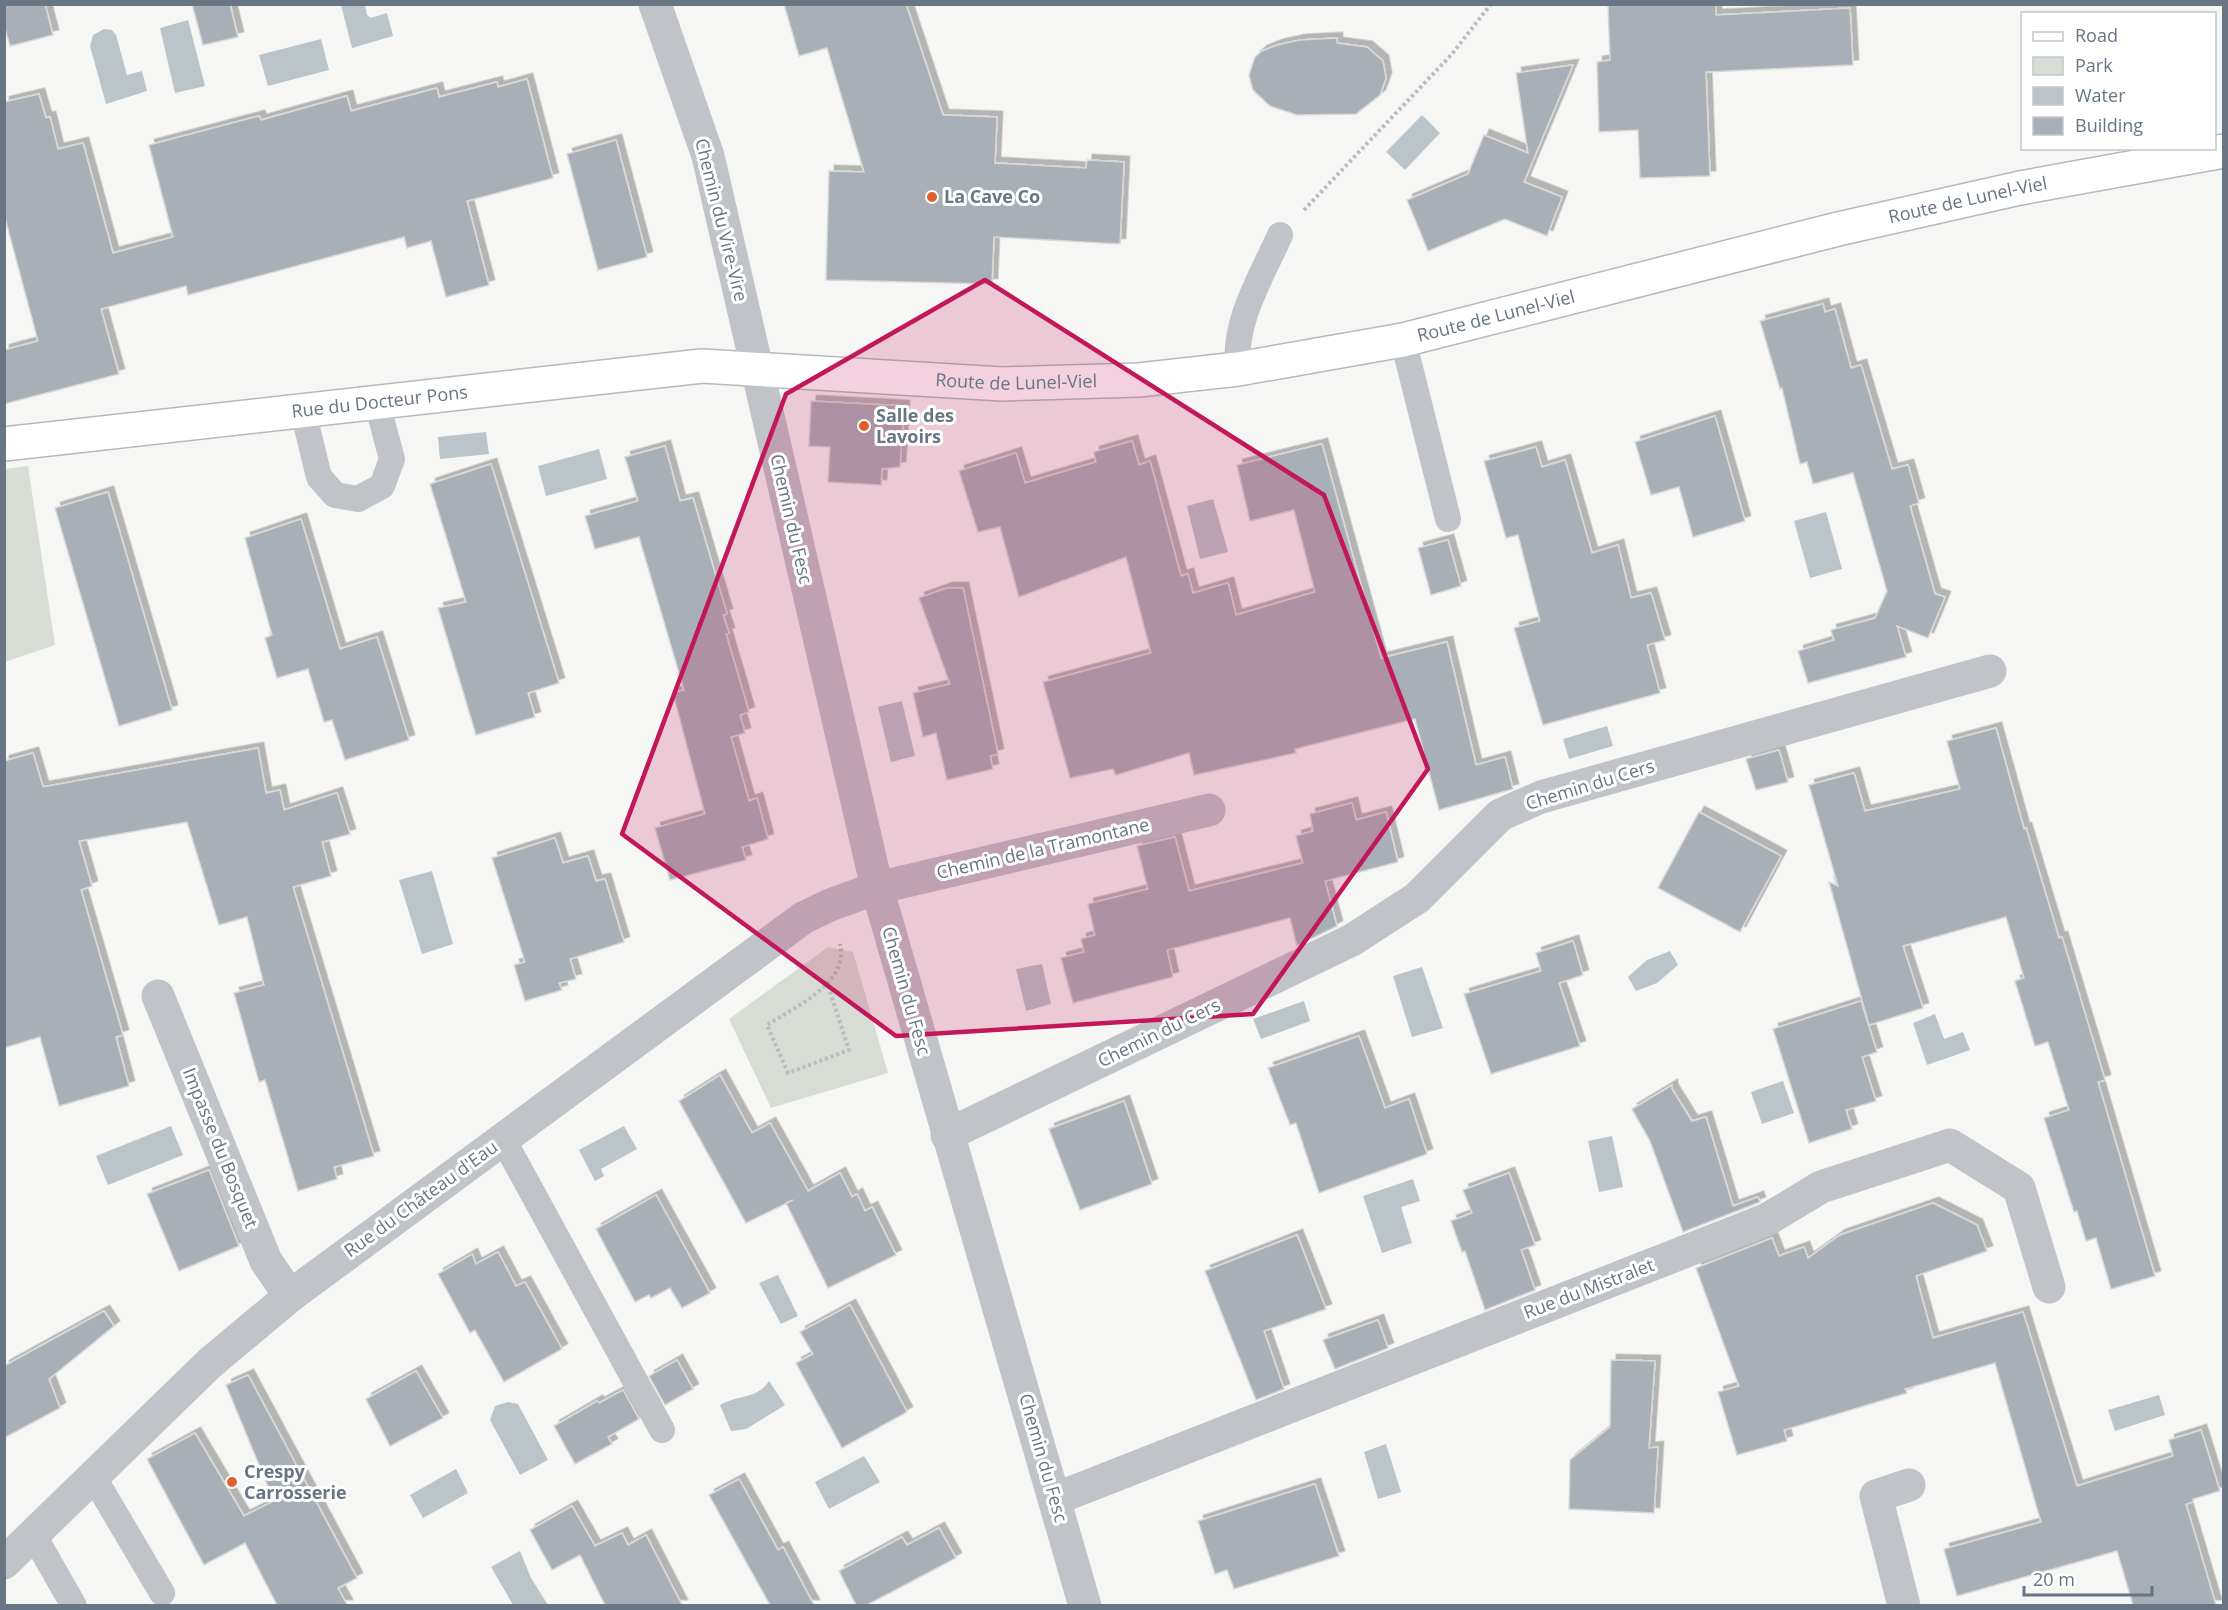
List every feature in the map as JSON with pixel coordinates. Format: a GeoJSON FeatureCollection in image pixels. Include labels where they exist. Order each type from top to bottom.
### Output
{"type":"FeatureCollection","features":[{"type":"Feature","properties":{"kind":"street","name":"Chemin du Vire-Vire"},"geometry":{"type":"LineString","coordinates":[[655,4],[708,156],[756,370]]}},
{"type":"Feature","properties":{"kind":"street","name":"Route de Lunel-Viel"},"geometry":{"type":"LineString","coordinates":[[756,370],[1002,384],[1139,380],[1238,369],[1403,340],[1838,229],[2020,188],[2223,151]]}},
{"type":"Feature","properties":{"kind":"street","name":"Rue du Docteur Pons"},"geometry":{"type":"LineString","coordinates":[[4,444],[702,366],[756,370]]}},
{"type":"Feature","properties":{"kind":"street","name":"Chemin du Fesc"},"geometry":{"type":"LineString","coordinates":[[756,370],[878,888],[947,1135],[1085,1605]]}},
{"type":"Feature","properties":{"kind":"street","name":"Chemin du Cers"},"geometry":{"type":"LineString","coordinates":[[947,1135],[1352,940],[1417,898],[1500,815],[1531,801],[1990,671]]}},
{"type":"Feature","properties":{"kind":"street","name":"Chemin de la Tramontane"},"geometry":{"type":"LineString","coordinates":[[878,888],[1209,810]]}},
{"type":"Feature","properties":{"kind":"street","name":"Rue du Château d'Eau"},"geometry":{"type":"LineString","coordinates":[[4,1563],[210,1364],[290,1296],[803,918],[830,905],[878,888]]}},
{"type":"Feature","properties":{"kind":"street","name":"Impasse du Bosquet"},"geometry":{"type":"LineString","coordinates":[[158,996],[266,1261],[290,1296]]}},
{"type":"Feature","properties":{"kind":"street","name":"Rue du Mistralet"},"geometry":{"type":"LineString","coordinates":[[1055,1499],[1768,1219],[1821,1187],[1950,1145],[2019,1188],[2049,1287]]}},
{"type":"Feature","properties":{"kind":"street"},"geometry":{"type":"LineString","coordinates":[[1904,1605],[1876,1496],[1909,1485]]}},
{"type":"Feature","properties":{"kind":"lane"},"geometry":{"type":"LineString","coordinates":[[1238,369],[1236,349],[1240,326],[1280,235]]}},
{"type":"Feature","properties":{"kind":"lane"},"geometry":{"type":"LineString","coordinates":[[1403,340],[1448,519]]}},
{"type":"Feature","properties":{"kind":"lane"},"geometry":{"type":"LineString","coordinates":[[303,411],[319,477],[335,495],[358,499],[382,486],[392,459],[377,403]]}},
{"type":"Feature","properties":{"kind":"lane"},"geometry":{"type":"LineString","coordinates":[[503,1139],[662,1430]]}},
{"type":"Feature","properties":{"kind":"lane"},"geometry":{"type":"LineString","coordinates":[[93,1476],[162,1593]]}},
{"type":"Feature","properties":{"kind":"lane"},"geometry":{"type":"LineString","coordinates":[[33,1534],[74,1605]]}},
{"type":"Feature","properties":{"kind":"path"},"geometry":{"type":"LineString","coordinates":[[1280,235],[1452,54],[1491,4]]}},
{"type":"Feature","properties":{"kind":"path"},"geometry":{"type":"LineString","coordinates":[[828,986],[767,1024],[788,1073],[849,1050],[828,986],[841,949]]}},
{"type":"Feature","properties":{"kind":"highlighted area"},"geometry":{"type":"Polygon","coordinates":[[[985,280],[1324,495],[1428,769],[1253,1014],[896,1036],[622,834],[786,394],[985,280]]]}},
{"type":"Feature","properties":{"kind":"green space"},"geometry":{"type":"Polygon","coordinates":[[[28,466],[55,645],[5,662],[5,469],[28,466]]]}},
{"type":"Feature","properties":{"kind":"green space"},"geometry":{"type":"Polygon","coordinates":[[[828,947],[853,952],[888,1073],[771,1108],[729,1019],[828,947]]]}},
{"type":"Feature","properties":{"kind":"water"},"geometry":{"type":"Polygon","coordinates":[[[341,5],[365,5],[367,15],[371,18],[387,13],[393,36],[352,48],[341,5]]]}},
{"type":"Feature","properties":{"kind":"water"},"geometry":{"type":"Polygon","coordinates":[[[188,20],[205,86],[175,93],[160,28],[188,20]]]}},
{"type":"Feature","properties":{"kind":"water"},"geometry":{"type":"Polygon","coordinates":[[[104,29],[112,30],[116,35],[127,75],[142,71],[147,91],[106,104],[90,46],[93,35],[104,29]]]}},
{"type":"Feature","properties":{"kind":"water"},"geometry":{"type":"Polygon","coordinates":[[[321,39],[329,70],[268,86],[259,55],[321,39]]]}},
{"type":"Feature","properties":{"kind":"water"},"geometry":{"type":"Polygon","coordinates":[[[1422,115],[1440,133],[1405,170],[1386,152],[1422,115]]]}},
{"type":"Feature","properties":{"kind":"water"},"geometry":{"type":"Polygon","coordinates":[[[486,432],[489,454],[440,459],[438,437],[486,432]]]}},
{"type":"Feature","properties":{"kind":"water"},"geometry":{"type":"Polygon","coordinates":[[[599,449],[607,479],[546,496],[538,466],[599,449]]]}},
{"type":"Feature","properties":{"kind":"water"},"geometry":{"type":"Polygon","coordinates":[[[1213,499],[1228,552],[1200,559],[1187,506],[1213,499]]]}},
{"type":"Feature","properties":{"kind":"water"},"geometry":{"type":"Polygon","coordinates":[[[1826,512],[1842,569],[1810,578],[1794,521],[1826,512]]]}},
{"type":"Feature","properties":{"kind":"water"},"geometry":{"type":"Polygon","coordinates":[[[902,701],[915,756],[891,762],[878,707],[902,701]]]}},
{"type":"Feature","properties":{"kind":"water"},"geometry":{"type":"Polygon","coordinates":[[[1607,726],[1613,746],[1569,759],[1563,739],[1607,726]]]}},
{"type":"Feature","properties":{"kind":"water"},"geometry":{"type":"Polygon","coordinates":[[[432,871],[453,944],[422,954],[399,880],[432,871]]]}},
{"type":"Feature","properties":{"kind":"water"},"geometry":{"type":"Polygon","coordinates":[[[1670,951],[1678,965],[1657,983],[1636,991],[1628,977],[1647,960],[1670,951]]]}},
{"type":"Feature","properties":{"kind":"water"},"geometry":{"type":"Polygon","coordinates":[[[1042,964],[1051,1004],[1026,1011],[1016,969],[1042,964]]]}},
{"type":"Feature","properties":{"kind":"water"},"geometry":{"type":"Polygon","coordinates":[[[1422,967],[1443,1028],[1412,1037],[1393,976],[1422,967]]]}},
{"type":"Feature","properties":{"kind":"water"},"geometry":{"type":"Polygon","coordinates":[[[1304,1001],[1310,1021],[1261,1039],[1253,1019],[1304,1001]]]}},
{"type":"Feature","properties":{"kind":"water"},"geometry":{"type":"Polygon","coordinates":[[[1935,1014],[1944,1039],[1963,1032],[1970,1050],[1927,1065],[1913,1023],[1935,1014]]]}},
{"type":"Feature","properties":{"kind":"water"},"geometry":{"type":"Polygon","coordinates":[[[1783,1081],[1794,1113],[1762,1124],[1751,1092],[1783,1081]]]}},
{"type":"Feature","properties":{"kind":"water"},"geometry":{"type":"Polygon","coordinates":[[[171,1126],[183,1155],[108,1185],[96,1156],[171,1126]]]}},
{"type":"Feature","properties":{"kind":"water"},"geometry":{"type":"Polygon","coordinates":[[[624,1126],[637,1149],[601,1169],[604,1176],[595,1181],[579,1150],[624,1126]]]}},
{"type":"Feature","properties":{"kind":"water"},"geometry":{"type":"Polygon","coordinates":[[[1612,1136],[1623,1187],[1599,1192],[1588,1141],[1612,1136]]]}},
{"type":"Feature","properties":{"kind":"water"},"geometry":{"type":"Polygon","coordinates":[[[1413,1179],[1420,1201],[1401,1207],[1412,1243],[1382,1253],[1363,1196],[1413,1179]]]}},
{"type":"Feature","properties":{"kind":"water"},"geometry":{"type":"Polygon","coordinates":[[[778,1275],[798,1316],[781,1324],[759,1283],[778,1275]]]}},
{"type":"Feature","properties":{"kind":"water"},"geometry":{"type":"Polygon","coordinates":[[[769,1381],[785,1405],[746,1429],[731,1431],[720,1405],[753,1394],[769,1381]]]}},
{"type":"Feature","properties":{"kind":"water"},"geometry":{"type":"Polygon","coordinates":[[[2159,1395],[2165,1415],[2115,1431],[2108,1410],[2159,1395]]]}},
{"type":"Feature","properties":{"kind":"water"},"geometry":{"type":"Polygon","coordinates":[[[508,1402],[518,1404],[548,1460],[520,1475],[490,1420],[495,1406],[508,1402]]]}},
{"type":"Feature","properties":{"kind":"water"},"geometry":{"type":"Polygon","coordinates":[[[1386,1444],[1401,1492],[1378,1499],[1364,1452],[1386,1444]]]}},
{"type":"Feature","properties":{"kind":"water"},"geometry":{"type":"Polygon","coordinates":[[[864,1456],[880,1482],[829,1509],[815,1482],[864,1456]]]}},
{"type":"Feature","properties":{"kind":"water"},"geometry":{"type":"Polygon","coordinates":[[[456,1469],[468,1493],[423,1518],[410,1495],[456,1469]]]}},
{"type":"Feature","properties":{"kind":"water"},"geometry":{"type":"Polygon","coordinates":[[[520,1551],[531,1578],[548,1605],[513,1605],[491,1567],[520,1551]]]}},
{"type":"Feature","properties":{"kind":"building"},"geometry":{"type":"Polygon","coordinates":[[[4,4],[45,4],[53,35],[10,46],[4,25],[4,4]]]}},
{"type":"Feature","properties":{"kind":"building"},"geometry":{"type":"Polygon","coordinates":[[[192,4],[230,4],[238,37],[203,45],[192,4]]]}},
{"type":"Feature","properties":{"kind":"building"},"geometry":{"type":"Polygon","coordinates":[[[784,4],[906,4],[943,115],[997,117],[995,163],[1086,168],[1087,160],[1124,162],[1120,244],[994,237],[992,284],[826,280],[829,171],[864,172],[827,48],[799,56],[784,4]]]}},
{"type":"Feature","properties":{"kind":"building"},"geometry":{"type":"Polygon","coordinates":[[[1608,4],[1716,4],[1716,15],[1850,8],[1853,65],[1706,72],[1710,176],[1640,178],[1638,130],[1599,132],[1597,62],[1610,60],[1608,4]]]}},
{"type":"Feature","properties":{"kind":"building"},"geometry":{"type":"Polygon","coordinates":[[[1337,38],[1337,43],[1367,47],[1383,61],[1386,78],[1380,95],[1356,114],[1297,115],[1270,106],[1253,90],[1249,75],[1255,57],[1262,51],[1300,40],[1337,38]]]}},
{"type":"Feature","properties":{"kind":"building"},"geometry":{"type":"Polygon","coordinates":[[[1573,65],[1524,182],[1562,197],[1547,236],[1505,219],[1428,251],[1407,200],[1468,174],[1484,135],[1528,153],[1516,73],[1573,65]]]}},
{"type":"Feature","properties":{"kind":"building"},"geometry":{"type":"Polygon","coordinates":[[[527,79],[553,178],[467,201],[489,285],[446,297],[431,241],[407,248],[404,237],[188,295],[186,286],[101,309],[119,374],[4,404],[4,350],[38,341],[4,214],[4,102],[39,94],[46,118],[50,117],[58,149],[83,143],[113,253],[173,237],[149,145],[259,116],[261,120],[347,96],[351,111],[437,88],[439,97],[497,82],[498,87],[527,79]]]}},
{"type":"Feature","properties":{"kind":"building"},"geometry":{"type":"Polygon","coordinates":[[[616,140],[647,257],[598,270],[567,154],[616,140]]]}},
{"type":"Feature","properties":{"kind":"building"},"geometry":{"type":"Polygon","coordinates":[[[1823,304],[1825,312],[1835,309],[1851,368],[1861,365],[1892,469],[1908,465],[1919,503],[1910,506],[1935,594],[1945,597],[1928,638],[1897,626],[1906,657],[1808,683],[1798,651],[1834,640],[1831,630],[1875,618],[1887,591],[1853,473],[1813,484],[1807,462],[1800,464],[1782,388],[1780,389],[1760,321],[1823,304]]]}},
{"type":"Feature","properties":{"kind":"building","name":"Salle des Lavoirs"},"geometry":{"type":"Polygon","coordinates":[[[811,401],[904,406],[900,467],[882,469],[881,485],[828,482],[830,447],[809,446],[811,401]]]}},
{"type":"Feature","properties":{"kind":"building"},"geometry":{"type":"Polygon","coordinates":[[[1715,416],[1745,521],[1693,537],[1679,487],[1651,495],[1635,442],[1715,416]]]}},
{"type":"Feature","properties":{"kind":"building"},"geometry":{"type":"Polygon","coordinates":[[[1132,441],[1139,465],[1150,461],[1181,576],[1188,574],[1193,593],[1228,583],[1236,615],[1315,592],[1294,510],[1250,521],[1237,465],[1322,444],[1381,658],[1447,642],[1476,765],[1505,757],[1513,789],[1439,810],[1415,719],[1295,749],[1296,753],[1194,775],[1189,753],[1116,775],[1113,769],[1070,778],[1043,682],[1151,653],[1126,557],[1019,597],[1000,527],[978,532],[959,471],[1016,453],[1025,483],[1096,462],[1094,452],[1132,441]]]}},
{"type":"Feature","properties":{"kind":"building"},"geometry":{"type":"Polygon","coordinates":[[[665,446],[680,501],[693,498],[727,614],[723,615],[729,633],[726,634],[749,712],[740,715],[745,733],[731,737],[749,801],[757,798],[768,839],[742,847],[746,860],[670,880],[655,828],[705,814],[673,693],[684,690],[639,537],[595,549],[585,516],[638,501],[625,457],[665,446]]]}},
{"type":"Feature","properties":{"kind":"building"},"geometry":{"type":"Polygon","coordinates":[[[1536,447],[1542,467],[1565,460],[1592,553],[1618,545],[1631,598],[1651,593],[1665,640],[1647,645],[1660,693],[1543,725],[1514,628],[1540,621],[1518,535],[1506,538],[1484,461],[1536,447]]]}},
{"type":"Feature","properties":{"kind":"building"},"geometry":{"type":"Polygon","coordinates":[[[491,464],[559,683],[528,693],[535,717],[476,735],[438,608],[466,602],[430,484],[491,464]]]}},
{"type":"Feature","properties":{"kind":"building"},"geometry":{"type":"Polygon","coordinates":[[[108,492],[172,710],[119,726],[55,508],[108,492]]]}},
{"type":"Feature","properties":{"kind":"building"},"geometry":{"type":"Polygon","coordinates":[[[301,519],[340,649],[377,637],[409,740],[345,760],[332,720],[324,722],[308,669],[277,678],[265,638],[272,635],[245,538],[301,519]]]}},
{"type":"Feature","properties":{"kind":"building"},"geometry":{"type":"Polygon","coordinates":[[[1448,540],[1461,586],[1431,595],[1418,548],[1448,540]]]}},
{"type":"Feature","properties":{"kind":"building"},"geometry":{"type":"Polygon","coordinates":[[[947,588],[963,588],[998,754],[990,756],[993,769],[947,780],[936,733],[923,737],[913,693],[950,684],[919,598],[947,588]]]}},
{"type":"Feature","properties":{"kind":"building"},"geometry":{"type":"Polygon","coordinates":[[[1996,728],[2024,829],[2026,828],[2059,938],[2062,937],[2105,1080],[2098,1082],[2155,1276],[2111,1289],[2096,1238],[2086,1241],[2077,1211],[2074,1212],[2044,1118],[2069,1110],[2048,1042],[2035,1046],[2015,981],[2024,978],[2006,917],[1903,946],[1923,1008],[1869,1025],[1829,882],[1838,886],[1809,785],[1854,773],[1865,811],[1960,789],[1947,741],[1996,728]]]}},
{"type":"Feature","properties":{"kind":"building"},"geometry":{"type":"Polygon","coordinates":[[[258,748],[266,793],[280,790],[284,810],[337,793],[350,834],[322,842],[331,876],[293,887],[374,1156],[334,1167],[337,1179],[298,1191],[265,1080],[259,1082],[234,993],[264,985],[247,917],[219,925],[187,822],[79,841],[92,886],[81,890],[123,1035],[116,1037],[129,1086],[59,1106],[40,1037],[4,1048],[4,761],[33,753],[43,787],[258,748]]]}},
{"type":"Feature","properties":{"kind":"building"},"geometry":{"type":"Polygon","coordinates":[[[1779,750],[1788,782],[1756,790],[1746,759],[1779,750]]]}},
{"type":"Feature","properties":{"kind":"building"},"geometry":{"type":"Polygon","coordinates":[[[1352,803],[1356,820],[1386,812],[1398,862],[1325,881],[1337,926],[1297,946],[1290,918],[1167,950],[1173,977],[1073,1003],[1061,958],[1084,952],[1081,939],[1095,935],[1088,904],[1148,889],[1137,846],[1175,837],[1189,891],[1303,863],[1296,836],[1313,831],[1310,814],[1352,803]]]}},
{"type":"Feature","properties":{"kind":"building"},"geometry":{"type":"Polygon","coordinates":[[[1699,812],[1781,856],[1740,932],[1658,888],[1699,812]]]}},
{"type":"Feature","properties":{"kind":"building"},"geometry":{"type":"Polygon","coordinates":[[[555,838],[563,863],[588,856],[596,881],[605,879],[624,942],[570,959],[576,979],[559,983],[562,990],[525,1001],[514,965],[525,962],[492,858],[555,838]]]}},
{"type":"Feature","properties":{"kind":"building"},"geometry":{"type":"Polygon","coordinates":[[[1573,941],[1583,975],[1559,983],[1580,1046],[1491,1074],[1464,994],[1541,971],[1536,953],[1573,941]]]}},
{"type":"Feature","properties":{"kind":"building"},"geometry":{"type":"Polygon","coordinates":[[[1861,1001],[1877,1052],[1862,1057],[1876,1101],[1846,1110],[1852,1129],[1809,1143],[1773,1029],[1861,1001]]]}},
{"type":"Feature","properties":{"kind":"building"},"geometry":{"type":"Polygon","coordinates":[[[1359,1036],[1385,1108],[1409,1099],[1427,1154],[1319,1193],[1296,1123],[1290,1125],[1268,1068],[1359,1036]]]}},
{"type":"Feature","properties":{"kind":"building"},"geometry":{"type":"Polygon","coordinates":[[[720,1075],[752,1133],[770,1123],[808,1191],[840,1173],[852,1197],[857,1194],[865,1211],[872,1207],[896,1255],[828,1288],[786,1203],[746,1223],[679,1101],[720,1075]]]}},
{"type":"Feature","properties":{"kind":"building"},"geometry":{"type":"Polygon","coordinates":[[[1672,1085],[1672,1089],[1692,1121],[1706,1117],[1733,1206],[1758,1197],[1760,1202],[1683,1232],[1650,1141],[1632,1109],[1672,1085]]]}},
{"type":"Feature","properties":{"kind":"building"},"geometry":{"type":"Polygon","coordinates":[[[1124,1101],[1152,1184],[1080,1210],[1049,1129],[1124,1101]]]}},
{"type":"Feature","properties":{"kind":"building"},"geometry":{"type":"Polygon","coordinates":[[[209,1170],[239,1246],[179,1271],[147,1194],[209,1170]]]}},
{"type":"Feature","properties":{"kind":"building"},"geometry":{"type":"Polygon","coordinates":[[[1509,1173],[1535,1245],[1521,1250],[1535,1290],[1485,1310],[1465,1251],[1462,1252],[1451,1221],[1472,1213],[1463,1190],[1509,1173]]]}},
{"type":"Feature","properties":{"kind":"building"},"geometry":{"type":"Polygon","coordinates":[[[656,1195],[710,1293],[682,1308],[670,1288],[651,1298],[649,1295],[635,1302],[596,1229],[656,1195]]]}},
{"type":"Feature","properties":{"kind":"building"},"geometry":{"type":"Polygon","coordinates":[[[1933,1203],[1977,1225],[1987,1251],[1916,1276],[1933,1338],[2023,1312],[2077,1486],[2173,1456],[2169,1440],[2201,1430],[2220,1491],[2193,1499],[2193,1502],[2186,1504],[2216,1605],[2133,1605],[2117,1551],[1957,1596],[1944,1549],[2041,1522],[1995,1363],[1905,1389],[1907,1393],[1784,1430],[1787,1441],[1737,1455],[1718,1392],[1739,1386],[1696,1268],[1772,1238],[1779,1256],[1804,1247],[1808,1258],[1840,1235],[1933,1203]]]}},
{"type":"Feature","properties":{"kind":"building"},"geometry":{"type":"Polygon","coordinates":[[[1297,1235],[1326,1309],[1264,1331],[1284,1389],[1256,1400],[1205,1271],[1297,1235]]]}},
{"type":"Feature","properties":{"kind":"building"},"geometry":{"type":"Polygon","coordinates":[[[498,1252],[516,1286],[525,1282],[562,1349],[504,1382],[475,1330],[470,1333],[438,1274],[472,1254],[476,1264],[498,1252]]]}},
{"type":"Feature","properties":{"kind":"building"},"geometry":{"type":"Polygon","coordinates":[[[850,1305],[907,1412],[842,1448],[796,1363],[813,1354],[800,1332],[850,1305]]]}},
{"type":"Feature","properties":{"kind":"building"},"geometry":{"type":"Polygon","coordinates":[[[104,1311],[114,1326],[49,1379],[60,1408],[4,1438],[4,1366],[104,1311]]]}},
{"type":"Feature","properties":{"kind":"building"},"geometry":{"type":"Polygon","coordinates":[[[1378,1320],[1388,1348],[1335,1369],[1323,1340],[1378,1320]]]}},
{"type":"Feature","properties":{"kind":"building"},"geometry":{"type":"Polygon","coordinates":[[[677,1360],[693,1389],[665,1405],[649,1376],[677,1360]]]}},
{"type":"Feature","properties":{"kind":"building"},"geometry":{"type":"Polygon","coordinates":[[[1611,1360],[1655,1361],[1649,1448],[1658,1447],[1654,1513],[1569,1509],[1570,1460],[1610,1427],[1611,1360]]]}},
{"type":"Feature","properties":{"kind":"building"},"geometry":{"type":"Polygon","coordinates":[[[416,1371],[443,1418],[390,1446],[366,1399],[416,1371]]]}},
{"type":"Feature","properties":{"kind":"building"},"geometry":{"type":"Polygon","coordinates":[[[248,1375],[357,1578],[338,1588],[347,1605],[277,1605],[245,1543],[204,1565],[147,1459],[195,1433],[244,1516],[274,1501],[226,1385],[248,1375]]]}},
{"type":"Feature","properties":{"kind":"building"},"geometry":{"type":"Polygon","coordinates":[[[623,1390],[639,1419],[608,1437],[612,1444],[575,1464],[554,1426],[597,1401],[599,1403],[623,1390]]]}},
{"type":"Feature","properties":{"kind":"building"},"geometry":{"type":"Polygon","coordinates":[[[739,1479],[778,1550],[783,1547],[814,1605],[770,1605],[709,1495],[739,1479]]]}},
{"type":"Feature","properties":{"kind":"building"},"geometry":{"type":"Polygon","coordinates":[[[1315,1484],[1339,1556],[1234,1589],[1227,1570],[1215,1574],[1198,1521],[1315,1484]]]}},
{"type":"Feature","properties":{"kind":"building"},"geometry":{"type":"Polygon","coordinates":[[[572,1506],[595,1546],[622,1533],[628,1545],[646,1535],[682,1605],[605,1605],[580,1555],[552,1570],[530,1530],[572,1506]]]}},
{"type":"Feature","properties":{"kind":"building"},"geometry":{"type":"Polygon","coordinates":[[[939,1528],[956,1558],[867,1605],[856,1605],[839,1571],[902,1537],[907,1545],[939,1528]]]}},
{"type":"Feature","properties":{"kind":"place","name":"La Cave Co"},"geometry":{"type":"Point","coordinates":[932,197]}},
{"type":"Feature","properties":{"kind":"place","name":"Salle des Lavoirs"},"geometry":{"type":"Point","coordinates":[864,426]}},
{"type":"Feature","properties":{"kind":"place","name":"Crespy Carrosserie"},"geometry":{"type":"Point","coordinates":[232,1482]}}]}
